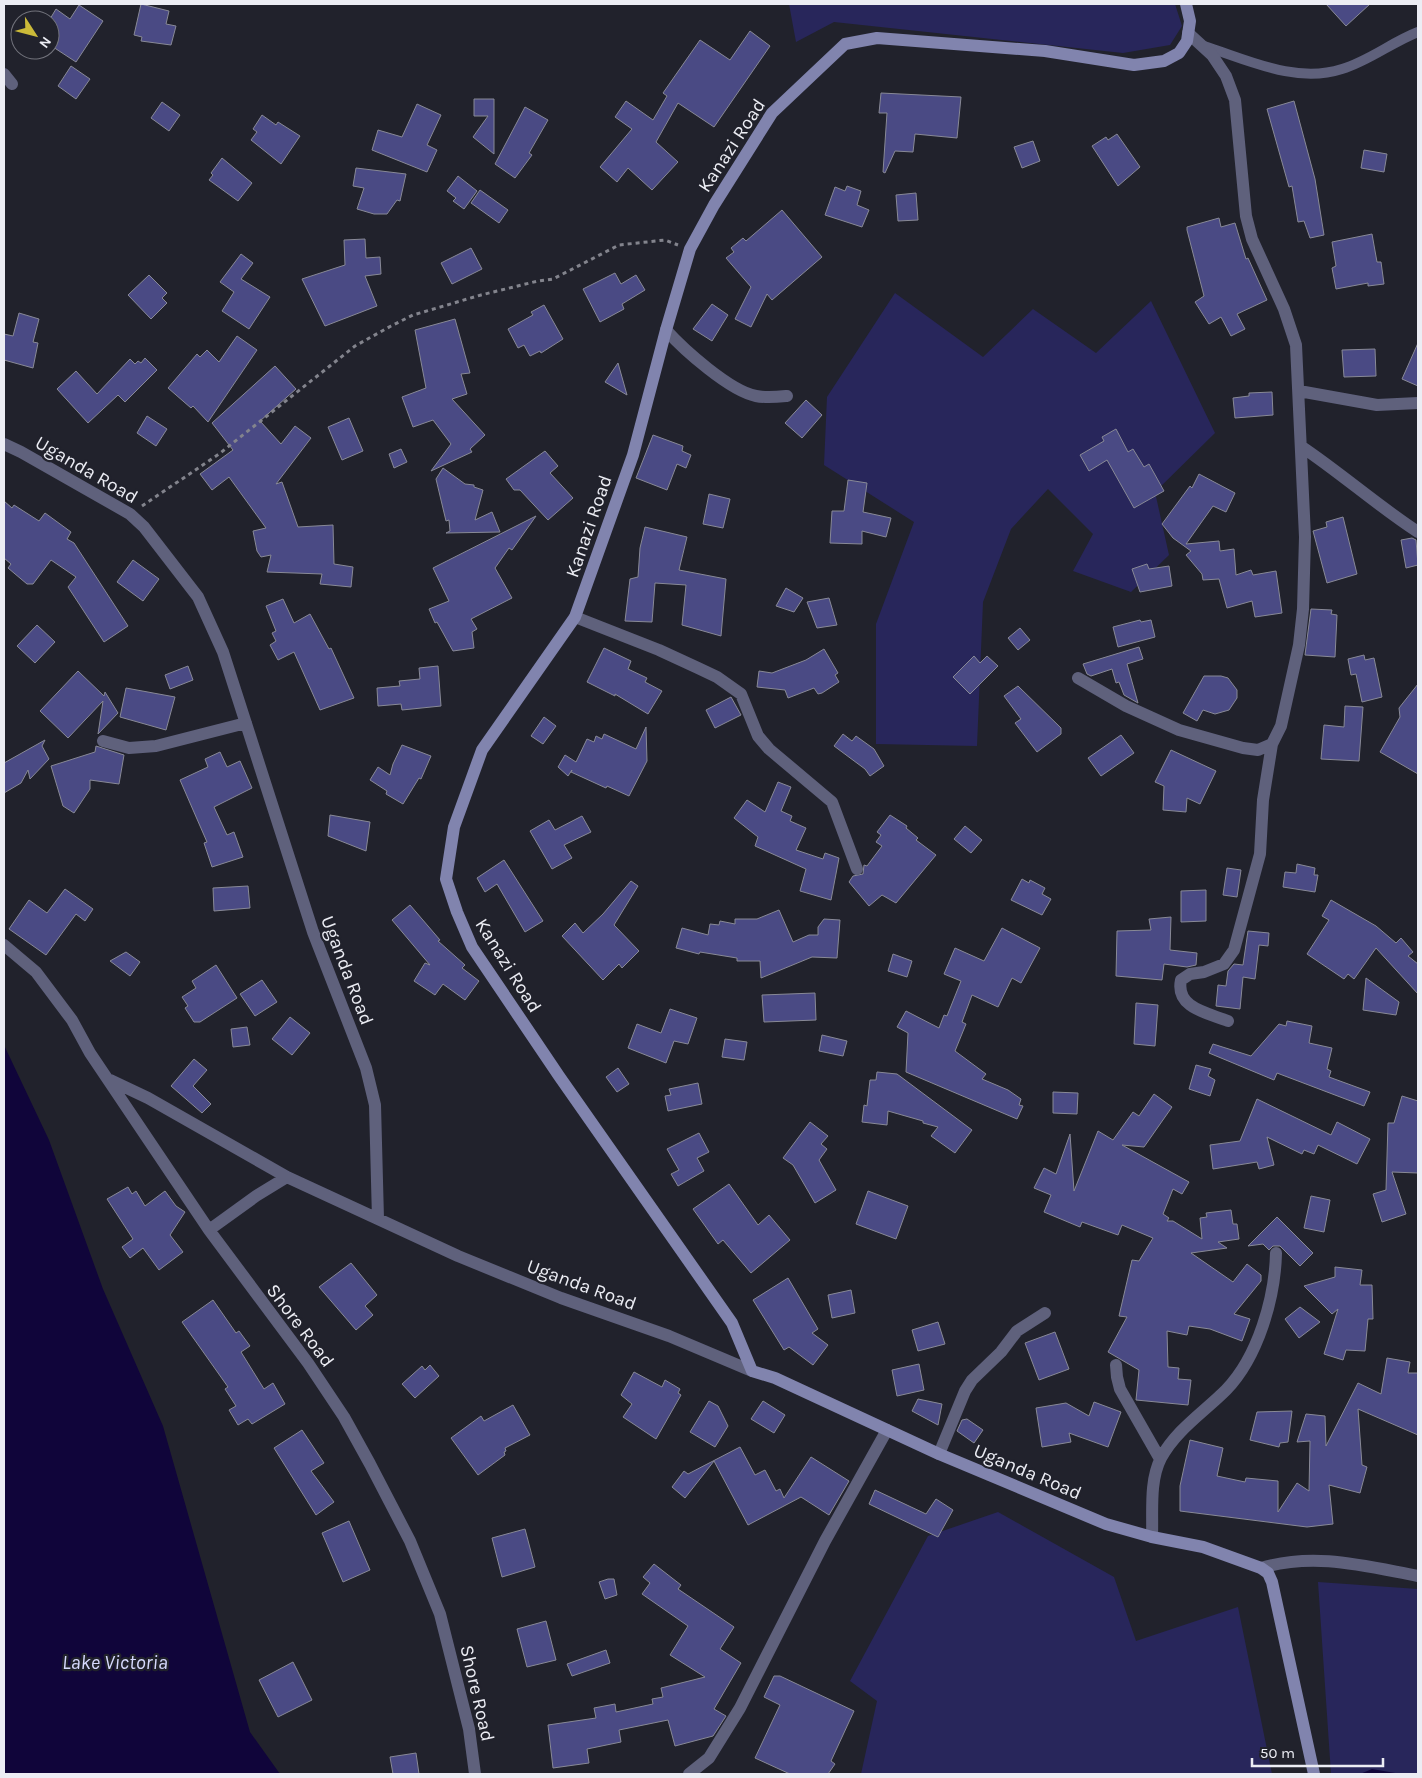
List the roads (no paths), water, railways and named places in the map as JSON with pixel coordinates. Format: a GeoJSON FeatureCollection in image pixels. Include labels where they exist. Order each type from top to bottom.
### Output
{"type":"FeatureCollection","features":[{"type":"Feature","properties":{"kind":"main road"},"geometry":{"type":"LineString","coordinates":[[1186,4],[1190,21],[1188,33]]}},
{"type":"Feature","properties":{"kind":"main road","name":"Kanazi Road"},"geometry":{"type":"LineString","coordinates":[[752,1371],[732,1323],[564,1084],[472,947],[457,912],[446,879],[454,827],[482,750],[575,618],[633,455],[666,330],[690,249],[714,205],[772,113],[845,44],[854,40],[877,38],[1045,51],[1134,65],[1164,61],[1179,53],[1187,41],[1188,33]]}},
{"type":"Feature","properties":{"kind":"main road","name":"Uganda Road"},"geometry":{"type":"LineString","coordinates":[[752,1371],[775,1378],[939,1454],[1106,1524],[1152,1537],[1203,1547],[1261,1568]]}},
{"type":"Feature","properties":{"kind":"main road"},"geometry":{"type":"LineString","coordinates":[[1261,1568],[1270,1576],[1277,1603],[1314,1774]]}},
{"type":"Feature","properties":{"kind":"street"},"geometry":{"type":"LineString","coordinates":[[1188,33],[1212,55],[1226,76],[1235,100],[1246,216],[1252,239],[1284,309],[1296,345],[1302,447],[1305,537],[1303,608],[1299,645],[1281,726],[1272,744],[1263,800],[1260,854],[1234,950],[1224,964],[1190,974],[1181,980],[1179,989],[1182,999],[1191,1006],[1228,1021]]}},
{"type":"Feature","properties":{"kind":"street"},"geometry":{"type":"LineString","coordinates":[[666,330],[684,350],[736,387],[754,396],[787,396]]}},
{"type":"Feature","properties":{"kind":"street"},"geometry":{"type":"LineString","coordinates":[[1299,392],[1377,405],[1418,403]]}},
{"type":"Feature","properties":{"kind":"street","name":"Uganda Road"},"geometry":{"type":"LineString","coordinates":[[4,444],[130,514],[144,528],[198,597],[223,652],[312,932],[366,1068],[375,1105],[378,1219],[466,1260],[560,1298],[669,1336],[752,1371]]}},
{"type":"Feature","properties":{"kind":"street"},"geometry":{"type":"LineString","coordinates":[[1302,447],[1340,472],[1387,512],[1418,532]]}},
{"type":"Feature","properties":{"kind":"street"},"geometry":{"type":"LineString","coordinates":[[575,618],[690,664],[717,677],[741,694],[758,736],[769,749],[832,802],[857,869]]}},
{"type":"Feature","properties":{"kind":"street"},"geometry":{"type":"LineString","coordinates":[[1078,678],[1126,706],[1179,730],[1243,748],[1258,750],[1272,744]]}},
{"type":"Feature","properties":{"kind":"street"},"geometry":{"type":"LineString","coordinates":[[103,741],[129,748],[156,746],[246,723]]}},
{"type":"Feature","properties":{"kind":"street","name":"Shore Road"},"geometry":{"type":"LineString","coordinates":[[4,945],[36,972],[72,1020],[90,1053],[110,1080],[209,1230],[308,1363],[344,1417],[410,1541],[440,1614],[469,1729],[475,1774]]}},
{"type":"Feature","properties":{"kind":"street"},"geometry":{"type":"LineString","coordinates":[[110,1080],[148,1098],[287,1177],[378,1219]]}},
{"type":"Feature","properties":{"kind":"street"},"geometry":{"type":"LineString","coordinates":[[209,1230],[256,1196],[287,1177]]}},
{"type":"Feature","properties":{"kind":"street"},"geometry":{"type":"LineString","coordinates":[[1152,1537],[1154,1481],[1160,1459],[1189,1424],[1226,1390],[1240,1373],[1257,1340],[1268,1308],[1275,1282],[1276,1254]]}},
{"type":"Feature","properties":{"kind":"street"},"geometry":{"type":"LineString","coordinates":[[939,1454],[965,1391],[972,1380],[1001,1352],[1017,1331],[1045,1313]]}},
{"type":"Feature","properties":{"kind":"street"},"geometry":{"type":"LineString","coordinates":[[1116,1365],[1120,1389],[1160,1459]]}},
{"type":"Feature","properties":{"kind":"street"},"geometry":{"type":"LineString","coordinates":[[689,1774],[709,1758],[740,1708],[825,1540],[887,1430]]}},
{"type":"Feature","properties":{"kind":"street"},"geometry":{"type":"LineString","coordinates":[[1261,1568],[1296,1560],[1334,1560],[1418,1576]]}},
{"type":"Feature","properties":{"kind":"lane"},"geometry":{"type":"LineString","coordinates":[[1201,45],[1286,72],[1314,74],[1342,69],[1418,32]]}},
{"type":"Feature","properties":{"kind":"water","name":"Lake Victoria"},"geometry":{"type":"Polygon","coordinates":[[[4,1045],[49,1140],[103,1289],[163,1426],[250,1732],[280,1774],[4,1774],[4,1045]]]}},
{"type":"Feature","properties":{"kind":"water"},"geometry":{"type":"Polygon","coordinates":[[[1372,1769],[1401,1774],[1360,1774],[1372,1769]]]}}]}
